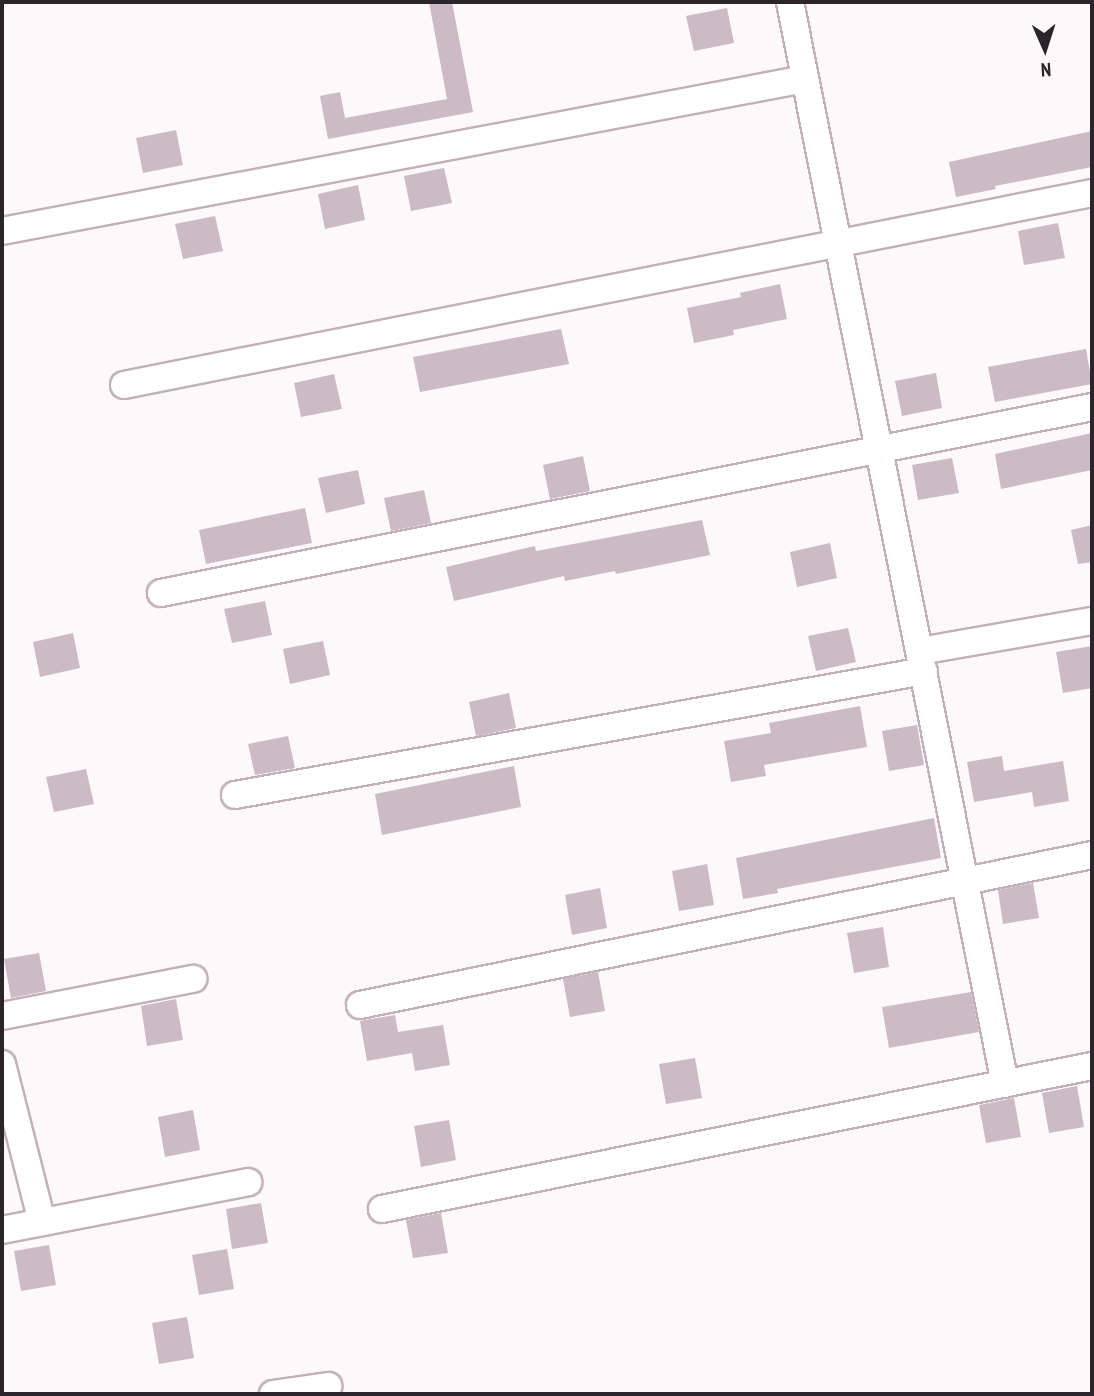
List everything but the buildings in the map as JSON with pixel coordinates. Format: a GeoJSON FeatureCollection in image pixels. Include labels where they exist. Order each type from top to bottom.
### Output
{"type":"FeatureCollection","features":[{"type":"Feature","properties":{"kind":"street"},"geometry":{"type":"LineString","coordinates":[[790,2],[1005,1084]]}},
{"type":"Feature","properties":{"kind":"street"},"geometry":{"type":"LineString","coordinates":[[2,232],[805,79]]}},
{"type":"Feature","properties":{"kind":"street"},"geometry":{"type":"LineString","coordinates":[[124,385],[1092,193]]}},
{"type":"Feature","properties":{"kind":"street"},"geometry":{"type":"LineString","coordinates":[[161,593],[1092,407]]}},
{"type":"Feature","properties":{"kind":"street"},"geometry":{"type":"LineString","coordinates":[[235,795],[922,661],[1092,621]]}},
{"type":"Feature","properties":{"kind":"street"},"geometry":{"type":"LineString","coordinates":[[360,1005],[1092,855]]}},
{"type":"Feature","properties":{"kind":"street"},"geometry":{"type":"LineString","coordinates":[[2,1016],[193,979]]}},
{"type":"Feature","properties":{"kind":"street"},"geometry":{"type":"LineString","coordinates":[[2,1064],[42,1222]]}},
{"type":"Feature","properties":{"kind":"street"},"geometry":{"type":"LineString","coordinates":[[382,1209],[1092,1066]]}},
{"type":"Feature","properties":{"kind":"street"},"geometry":{"type":"LineString","coordinates":[[2,1230],[248,1182]]}},
{"type":"Feature","properties":{"kind":"street"},"geometry":{"type":"LineString","coordinates":[[272,1394],[328,1386]]}}]}
